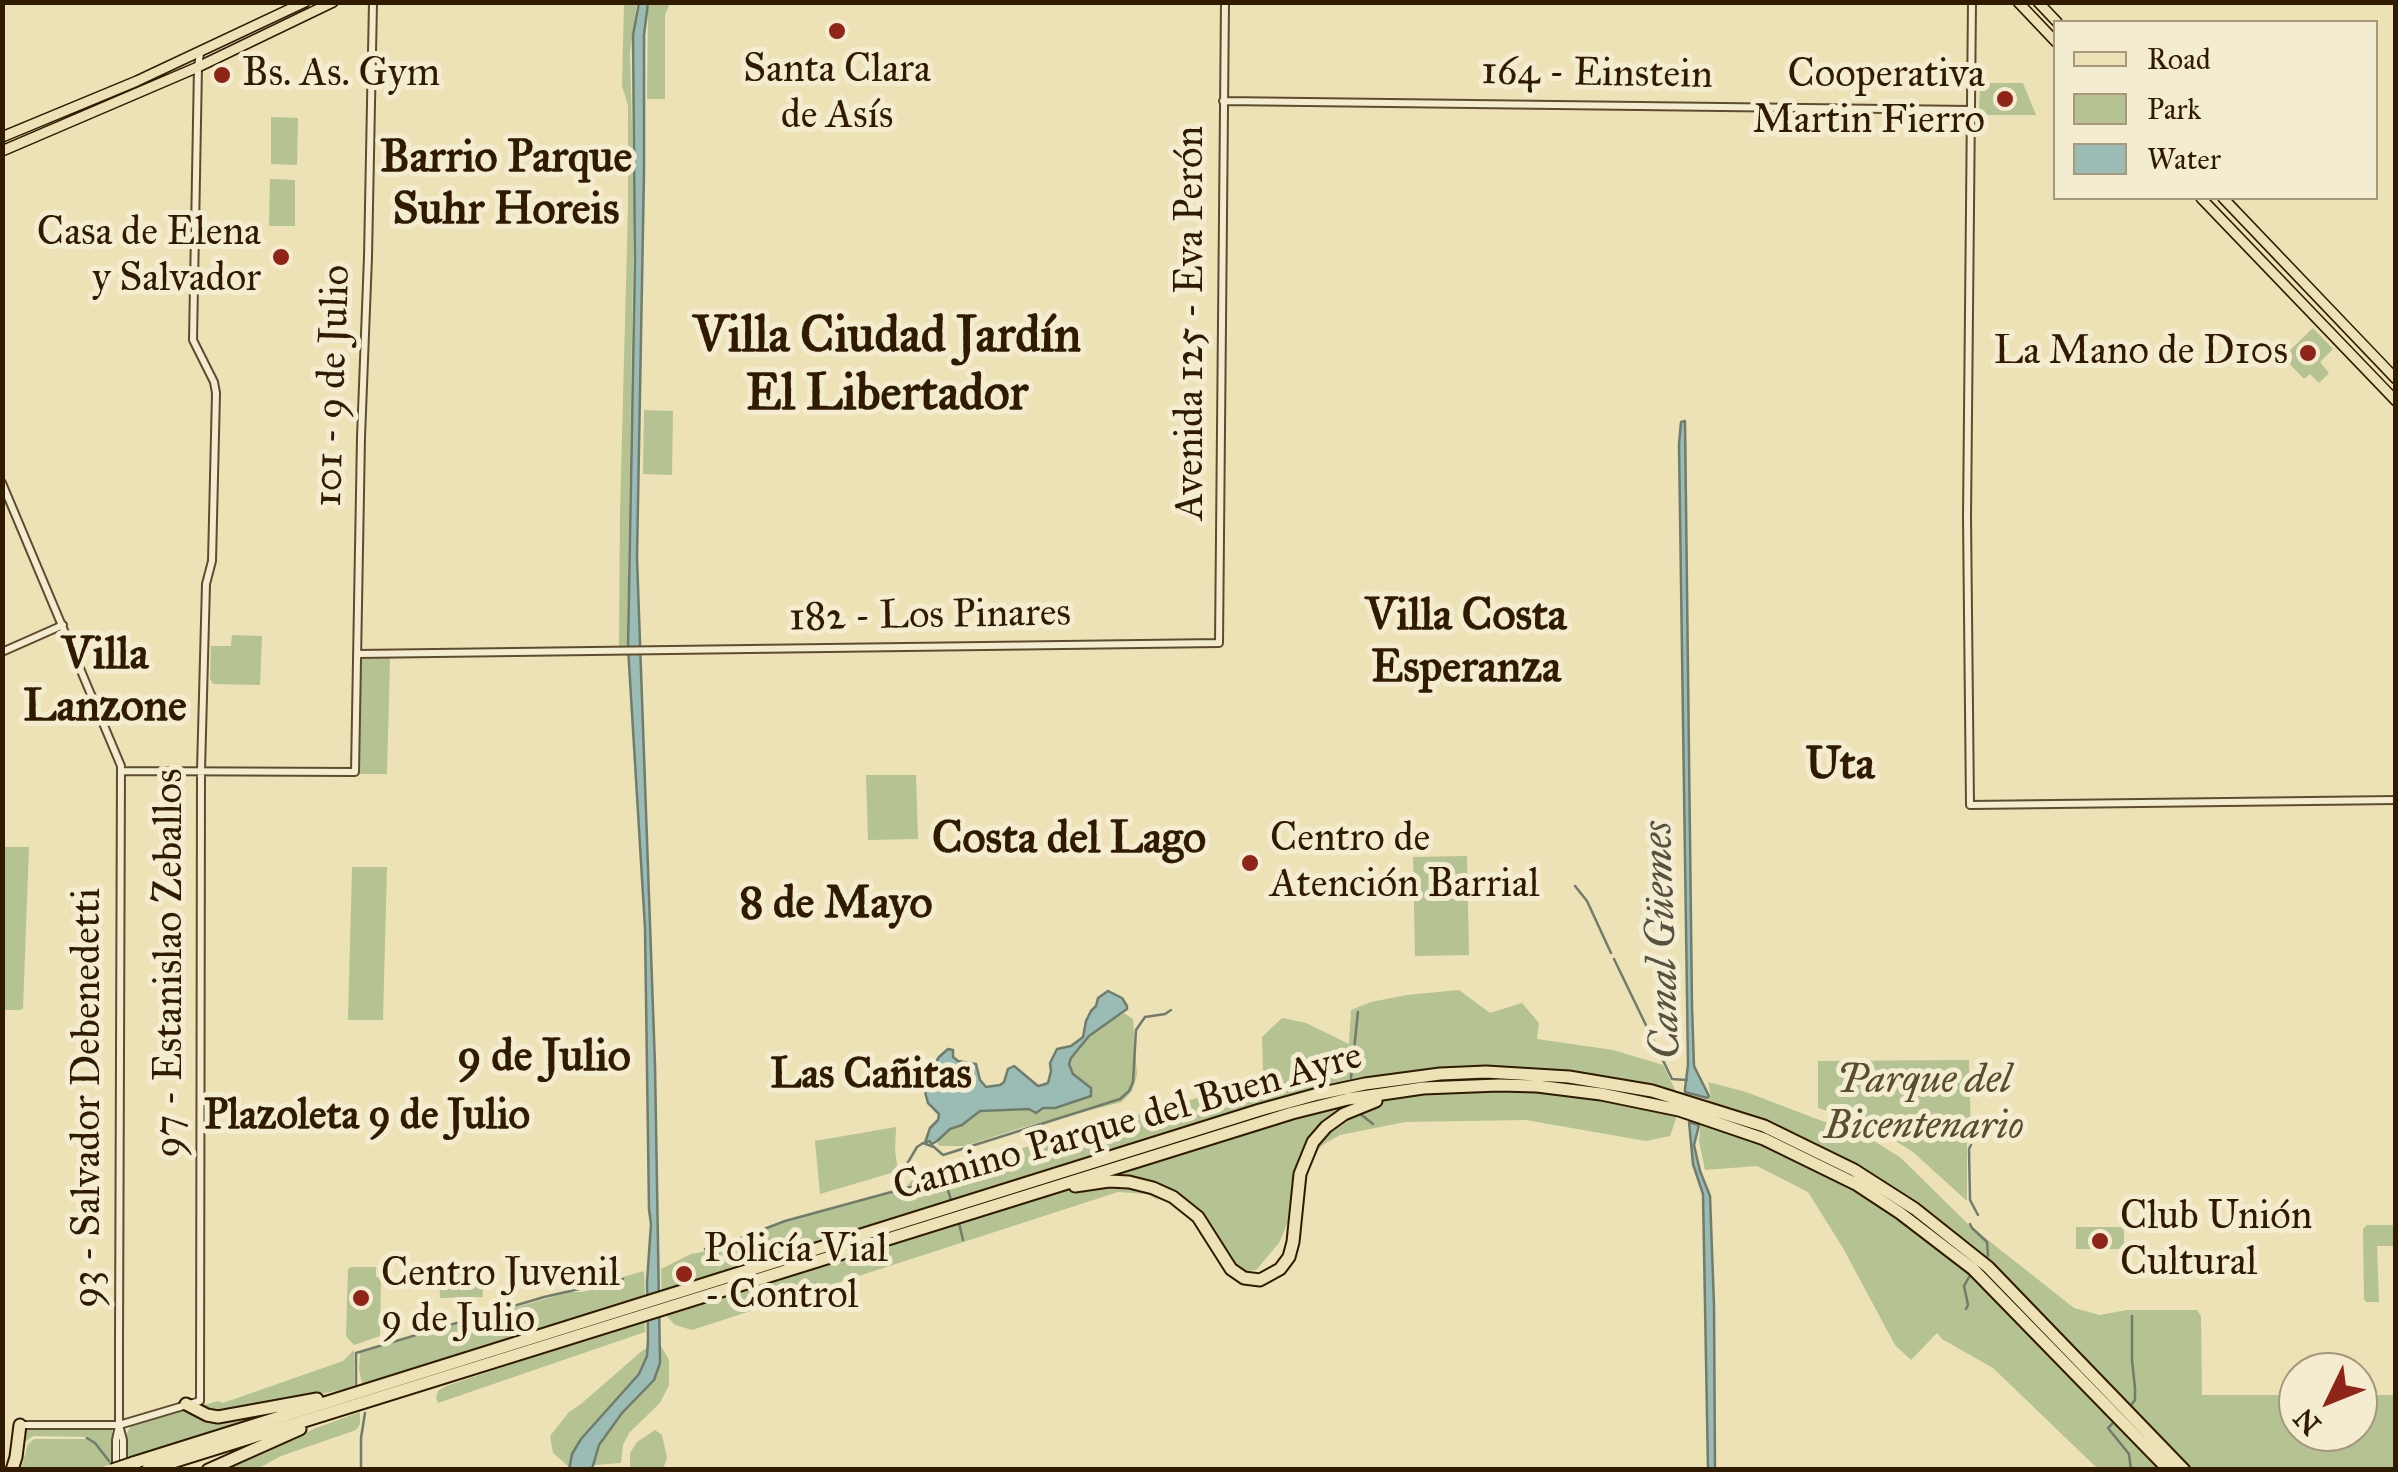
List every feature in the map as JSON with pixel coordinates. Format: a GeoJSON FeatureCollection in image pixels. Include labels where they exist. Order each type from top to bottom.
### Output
{"type":"FeatureCollection","features":[{"type":"Feature","properties":{"kind":"highway","name":"Camino Parque del Buen Ayre"},"geometry":{"type":"LineString","coordinates":[[121,1468],[356,1399],[1017,1185],[1338,1089],[1440,1074],[1520,1074],[1652,1091],[1679,1105]]}},
{"type":"Feature","properties":{"kind":"highway"},"geometry":{"type":"LineString","coordinates":[[1036,1191],[1109,1181],[1160,1191],[1195,1213],[1228,1266],[1249,1280],[1260,1280],[1280,1270],[1289,1257],[1302,1166],[1310,1146],[1326,1127],[1361,1105],[1463,1085]]}},
{"type":"Feature","properties":{"kind":"highway","name":"Camino Parque del Buen Ayre"},"geometry":{"type":"LineString","coordinates":[[664,1302],[1320,1106],[1463,1085],[1568,1089],[1679,1105],[1764,1126],[1886,1189],[1977,1258],[2010,1289],[2184,1470]]}},
{"type":"Feature","properties":{"kind":"highway","name":"Camino Parque del Buen Ayre"},"geometry":{"type":"LineString","coordinates":[[1702,1112],[1826,1168],[1915,1223],[1988,1282],[2169,1470]]}},
{"type":"Feature","properties":{"kind":"highway"},"geometry":{"type":"LineString","coordinates":[[196,1406],[218,1417],[356,1399]]}},
{"type":"Feature","properties":{"kind":"highway"},"geometry":{"type":"LineString","coordinates":[[208,1470],[356,1399]]}},
{"type":"Feature","properties":{"kind":"highway","name":"Camino Parque del Buen Ayre"},"geometry":{"type":"LineString","coordinates":[[146,1470],[356,1399]]}},
{"type":"Feature","properties":{"kind":"highway"},"geometry":{"type":"LineString","coordinates":[[12,1470],[20,1425]]}},
{"type":"Feature","properties":{"kind":"main road"},"geometry":{"type":"LineString","coordinates":[[2,137],[305,2]]}},
{"type":"Feature","properties":{"kind":"main road"},"geometry":{"type":"LineString","coordinates":[[2,151],[198,67],[332,2]]}},
{"type":"Feature","properties":{"kind":"main road"},"geometry":{"type":"LineString","coordinates":[[2018,2],[2053,39]]}},
{"type":"Feature","properties":{"kind":"main road"},"geometry":{"type":"LineString","coordinates":[[2203,200],[2396,401]]}},
{"type":"Feature","properties":{"kind":"main road"},"geometry":{"type":"LineString","coordinates":[[2225,200],[2396,379]]}},
{"type":"Feature","properties":{"kind":"main road"},"geometry":{"type":"LineString","coordinates":[[2220,218],[2248,242]]}},
{"type":"Feature","properties":{"kind":"street","name":"101 - 9 de Julio"},"geometry":{"type":"LineString","coordinates":[[201,770],[355,772],[373,2]]}},
{"type":"Feature","properties":{"kind":"street","name":"Avenida 125 - Eva Perón"},"geometry":{"type":"LineString","coordinates":[[1219,643],[1225,2]]}},
{"type":"Feature","properties":{"kind":"street"},"geometry":{"type":"LineString","coordinates":[[1972,2],[1967,481],[1970,805],[2396,800]]}},
{"type":"Feature","properties":{"kind":"street","name":"97 - Estanislao Zeballos"},"geometry":{"type":"LineString","coordinates":[[196,1406],[201,770],[216,393],[194,340],[200,52]]}},
{"type":"Feature","properties":{"kind":"street","name":"164 - Einstein"},"geometry":{"type":"LineString","coordinates":[[1223,101],[1971,110]]}},
{"type":"Feature","properties":{"kind":"street"},"geometry":{"type":"LineString","coordinates":[[2,483],[121,771],[201,770]]}},
{"type":"Feature","properties":{"kind":"street"},"geometry":{"type":"LineString","coordinates":[[2,652],[62,626]]}},
{"type":"Feature","properties":{"kind":"street","name":"182 - Los Pinares"},"geometry":{"type":"LineString","coordinates":[[357,654],[1219,643]]}},
{"type":"Feature","properties":{"kind":"street","name":"93 - Salvador Debenedetti"},"geometry":{"type":"LineString","coordinates":[[121,771],[120,1425],[116,1440],[121,1468]]}},
{"type":"Feature","properties":{"kind":"street"},"geometry":{"type":"LineString","coordinates":[[20,1425],[120,1425],[196,1406]]}},
{"type":"Feature","properties":{"kind":"green space"},"geometry":{"type":"Polygon","coordinates":[[[637,2],[630,52],[634,207],[627,648],[621,648],[620,513],[628,207],[628,105],[622,86],[624,3],[637,2]]]}},
{"type":"Feature","properties":{"kind":"green space"},"geometry":{"type":"Polygon","coordinates":[[[650,3],[670,3],[665,15],[665,99],[647,99],[650,3]]]}},
{"type":"Feature","properties":{"kind":"green space","name":"Cooperativa Martin Fierro"},"geometry":{"type":"Polygon","coordinates":[[[1980,83],[2023,83],[2036,115],[1979,115],[1980,83]]]}},
{"type":"Feature","properties":{"kind":"green space"},"geometry":{"type":"Polygon","coordinates":[[[271,117],[298,118],[297,165],[271,164],[271,117]]]}},
{"type":"Feature","properties":{"kind":"green space"},"geometry":{"type":"Polygon","coordinates":[[[270,179],[295,180],[295,226],[269,226],[270,179]]]}},
{"type":"Feature","properties":{"kind":"green space","name":"La Mano de D10s"},"geometry":{"type":"Polygon","coordinates":[[[2313,328],[2333,349],[2320,362],[2329,373],[2319,383],[2310,374],[2304,379],[2283,357],[2313,328]]]}},
{"type":"Feature","properties":{"kind":"green space"},"geometry":{"type":"Polygon","coordinates":[[[644,410],[673,411],[672,475],[643,474],[644,410]]]}},
{"type":"Feature","properties":{"kind":"green space"},"geometry":{"type":"Polygon","coordinates":[[[232,635],[262,636],[260,685],[213,684],[210,679],[211,646],[231,646],[232,635]]]}},
{"type":"Feature","properties":{"kind":"green space"},"geometry":{"type":"Polygon","coordinates":[[[360,658],[390,658],[387,774],[357,774],[360,658]]]}},
{"type":"Feature","properties":{"kind":"green space"},"geometry":{"type":"Polygon","coordinates":[[[866,775],[916,775],[918,839],[868,840],[866,775]]]}},
{"type":"Feature","properties":{"kind":"green space"},"geometry":{"type":"Polygon","coordinates":[[[3,847],[29,847],[21,1010],[3,1010],[3,847]]]}},
{"type":"Feature","properties":{"kind":"green space"},"geometry":{"type":"Polygon","coordinates":[[[1467,856],[1469,955],[1415,956],[1413,857],[1467,856]]]}},
{"type":"Feature","properties":{"kind":"green space"},"geometry":{"type":"Polygon","coordinates":[[[352,867],[387,867],[383,1020],[348,1020],[352,867]]]}},
{"type":"Feature","properties":{"kind":"green space"},"geometry":{"type":"Polygon","coordinates":[[[1459,990],[1490,1013],[1522,1003],[1539,1023],[1537,1039],[1613,1050],[1663,1065],[1680,1100],[1670,1136],[1646,1141],[1526,1120],[1405,1122],[1340,1135],[1316,1152],[1310,1147],[1295,1205],[1279,1243],[1256,1270],[1234,1272],[1195,1213],[1148,1188],[1160,1201],[1147,1194],[1118,1192],[692,1330],[675,1325],[662,1311],[661,1269],[691,1254],[785,1221],[906,1188],[911,1181],[946,1170],[1242,1085],[1263,1070],[1262,1037],[1282,1018],[1306,1023],[1349,1044],[1351,1010],[1407,995],[1459,990]]]}},
{"type":"Feature","properties":{"kind":"green space"},"geometry":{"type":"Polygon","coordinates":[[[1124,1013],[1133,1019],[1137,1075],[1132,1091],[1122,1102],[965,1146],[939,1146],[937,1141],[950,1129],[980,1111],[1056,1108],[1091,1096],[1091,1088],[1073,1074],[1071,1058],[1089,1036],[1124,1013]]]}},
{"type":"Feature","properties":{"kind":"green space","name":"Parque del Bicentenario"},"geometry":{"type":"Polygon","coordinates":[[[1969,1060],[1971,1141],[1967,1142],[1967,1201],[1913,1152],[1889,1137],[1818,1108],[1818,1061],[1969,1060]]]}},
{"type":"Feature","properties":{"kind":"green space"},"geometry":{"type":"Polygon","coordinates":[[[1708,1082],[1746,1092],[1874,1141],[1901,1158],[1969,1225],[2074,1308],[2100,1315],[2127,1310],[2197,1310],[2201,1316],[2202,1395],[2278,1395],[2278,1452],[2378,1452],[2378,1395],[2395,1395],[2395,1469],[2098,1469],[1993,1368],[1937,1333],[1911,1360],[1895,1345],[1808,1192],[1757,1166],[1705,1170],[1699,1141],[1702,1107],[1711,1096],[1708,1082]]]}},
{"type":"Feature","properties":{"kind":"green space"},"geometry":{"type":"Polygon","coordinates":[[[896,1127],[898,1171],[820,1194],[815,1141],[896,1127]]]}},
{"type":"Feature","properties":{"kind":"green space"},"geometry":{"type":"Polygon","coordinates":[[[2367,1225],[2395,1225],[2395,1246],[2377,1246],[2379,1302],[2364,1299],[2363,1229],[2367,1225]]]}},
{"type":"Feature","properties":{"kind":"green space","name":"Club Unión Cultural"},"geometry":{"type":"Polygon","coordinates":[[[2076,1227],[2124,1227],[2124,1249],[2076,1249],[2076,1227]]]}},
{"type":"Feature","properties":{"kind":"green space"},"geometry":{"type":"Polygon","coordinates":[[[351,1267],[376,1267],[376,1277],[381,1278],[380,1336],[354,1345],[346,1336],[351,1267]]]}},
{"type":"Feature","properties":{"kind":"green space"},"geometry":{"type":"Polygon","coordinates":[[[482,1268],[483,1297],[440,1298],[439,1269],[482,1268]]]}},
{"type":"Feature","properties":{"kind":"green space"},"geometry":{"type":"Polygon","coordinates":[[[644,1271],[645,1297],[362,1384],[360,1353],[569,1292],[622,1282],[623,1277],[644,1271]]]}},
{"type":"Feature","properties":{"kind":"green space"},"geometry":{"type":"Polygon","coordinates":[[[645,1320],[645,1332],[438,1403],[436,1398],[446,1386],[645,1320]]]}},
{"type":"Feature","properties":{"kind":"green space"},"geometry":{"type":"Polygon","coordinates":[[[660,1344],[669,1360],[669,1385],[660,1403],[629,1433],[621,1463],[569,1467],[553,1453],[550,1436],[569,1412],[643,1350],[660,1344]]]}},
{"type":"Feature","properties":{"kind":"green space"},"geometry":{"type":"Polygon","coordinates":[[[354,1350],[354,1387],[218,1416],[204,1405],[223,1403],[343,1361],[354,1350]]]}},
{"type":"Feature","properties":{"kind":"green space"},"geometry":{"type":"Polygon","coordinates":[[[184,1408],[205,1418],[291,1408],[126,1460],[131,1426],[184,1408]]]}},
{"type":"Feature","properties":{"kind":"green space"},"geometry":{"type":"Polygon","coordinates":[[[360,1412],[356,1430],[281,1456],[257,1469],[219,1470],[316,1428],[360,1412]]]}},
{"type":"Feature","properties":{"kind":"green space"},"geometry":{"type":"Polygon","coordinates":[[[26,1429],[112,1429],[112,1464],[95,1469],[21,1469],[28,1444],[34,1439],[86,1437],[33,1436],[25,1442],[18,1469],[26,1429]]]}},
{"type":"Feature","properties":{"kind":"green space"},"geometry":{"type":"Polygon","coordinates":[[[655,1430],[662,1435],[667,1458],[663,1469],[630,1469],[630,1453],[637,1442],[655,1430]]]}},
{"type":"Feature","properties":{"kind":"water"},"geometry":{"type":"Polygon","coordinates":[[[639,3],[648,3],[644,35],[637,558],[655,1065],[660,1363],[654,1380],[622,1413],[599,1445],[592,1469],[569,1470],[581,1439],[639,1374],[647,1356],[648,1340],[651,1224],[645,928],[628,647],[635,260],[633,35],[639,3]]]}},
{"type":"Feature","properties":{"kind":"water","name":"Canal Güemes"},"geometry":{"type":"Polygon","coordinates":[[[1685,421],[1692,1006],[1694,1066],[1707,1098],[1685,1092],[1688,1065],[1679,444],[1681,422],[1685,421]]]}},
{"type":"Feature","properties":{"kind":"water"},"geometry":{"type":"Polygon","coordinates":[[[1108,991],[1122,998],[1127,1009],[1089,1036],[1069,1064],[1073,1074],[1091,1088],[1091,1096],[1036,1113],[1029,1109],[980,1111],[932,1144],[925,1143],[939,1114],[928,1103],[927,1077],[948,1049],[953,1050],[958,1061],[976,1064],[986,1087],[1004,1082],[1008,1069],[1014,1066],[1038,1086],[1048,1083],[1050,1063],[1057,1049],[1071,1046],[1083,1037],[1098,998],[1108,991]]]}},
{"type":"Feature","properties":{"kind":"water","name":"Canal Güemes"},"geometry":{"type":"Polygon","coordinates":[[[1689,1122],[1699,1125],[1694,1145],[1710,1196],[1715,1469],[1708,1469],[1703,1194],[1693,1164],[1689,1122]]]}},
{"type":"Feature","properties":{"kind":"waterway"},"geometry":{"type":"LineString","coordinates":[[1575,886],[1587,901],[1611,953]]}},
{"type":"Feature","properties":{"kind":"waterway"},"geometry":{"type":"LineString","coordinates":[[1614,959],[1672,1079],[1687,1080]]}},
{"type":"Feature","properties":{"kind":"waterway"},"geometry":{"type":"LineString","coordinates":[[907,1168],[923,1143],[943,1155],[1120,1099],[1133,1082],[1136,1030],[1145,1017],[1171,1010]]}},
{"type":"Feature","properties":{"kind":"waterway"},"geometry":{"type":"LineString","coordinates":[[1351,1078],[1358,1012]]}},
{"type":"Feature","properties":{"kind":"waterway"},"geometry":{"type":"LineString","coordinates":[[1358,1112],[1373,1124]]}},
{"type":"Feature","properties":{"kind":"waterway"},"geometry":{"type":"LineString","coordinates":[[1971,1145],[1970,1200],[1978,1215]]}},
{"type":"Feature","properties":{"kind":"waterway"},"geometry":{"type":"LineString","coordinates":[[705,1249],[785,1221],[906,1188],[945,1181],[951,1200]]}},
{"type":"Feature","properties":{"kind":"waterway"},"geometry":{"type":"LineString","coordinates":[[959,1223],[963,1240]]}},
{"type":"Feature","properties":{"kind":"waterway"},"geometry":{"type":"LineString","coordinates":[[1970,1224],[1987,1242],[1988,1256]]}},
{"type":"Feature","properties":{"kind":"waterway"},"geometry":{"type":"LineString","coordinates":[[1966,1309],[1964,1286],[1969,1277]]}},
{"type":"Feature","properties":{"kind":"waterway"},"geometry":{"type":"LineString","coordinates":[[356,1385],[356,1353],[544,1297],[623,1279]]}},
{"type":"Feature","properties":{"kind":"waterway"},"geometry":{"type":"LineString","coordinates":[[2132,1316],[2132,1404]]}},
{"type":"Feature","properties":{"kind":"waterway"},"geometry":{"type":"LineString","coordinates":[[361,1470],[365,1413]]}},
{"type":"Feature","properties":{"kind":"waterway"},"geometry":{"type":"LineString","coordinates":[[2112,1424],[2108,1428],[2129,1454],[2131,1470]]}},
{"type":"Feature","properties":{"kind":"waterway"},"geometry":{"type":"LineString","coordinates":[[87,1438],[109,1461]]}},
{"type":"Feature","properties":{"kind":"place","name":"Santa Clara de Asís"},"geometry":{"type":"Point","coordinates":[837,31]}},
{"type":"Feature","properties":{"kind":"place","name":"Bs. As. Gym"},"geometry":{"type":"Point","coordinates":[222,75]}},
{"type":"Feature","properties":{"kind":"place","name":"Cooperativa Martin Fierro"},"geometry":{"type":"Point","coordinates":[2005,99]}},
{"type":"Feature","properties":{"kind":"place","name":"Casa de Elena y Salvador"},"geometry":{"type":"Point","coordinates":[281,257]}},
{"type":"Feature","properties":{"kind":"place","name":"La Mano de D10s"},"geometry":{"type":"Point","coordinates":[2308,353]}},
{"type":"Feature","properties":{"kind":"place","name":"Centro de Atención Barrial"},"geometry":{"type":"Point","coordinates":[1250,863]}},
{"type":"Feature","properties":{"kind":"place","name":"Club Unión Cultural"},"geometry":{"type":"Point","coordinates":[2100,1241]}},
{"type":"Feature","properties":{"kind":"place","name":"Policía Vial - Control"},"geometry":{"type":"Point","coordinates":[684,1274]}},
{"type":"Feature","properties":{"kind":"place","name":"Centro Juvenil 9 de Julio"},"geometry":{"type":"Point","coordinates":[361,1298]}},
{"type":"Feature","properties":{"kind":"district","name":"Barrio Parque Suhr Horeis"},"geometry":{"type":"Point","coordinates":[506,186]}},
{"type":"Feature","properties":{"kind":"district","name":"Villa Ciudad Jardín El Libertador"},"geometry":{"type":"Point","coordinates":[887,368]}},
{"type":"Feature","properties":{"kind":"district","name":"Villa Costa Esperanza"},"geometry":{"type":"Point","coordinates":[1466,644]}},
{"type":"Feature","properties":{"kind":"district","name":"Villa Lanzone"},"geometry":{"type":"Point","coordinates":[105,683]}},
{"type":"Feature","properties":{"kind":"district","name":"Uta"},"geometry":{"type":"Point","coordinates":[1840,767]}},
{"type":"Feature","properties":{"kind":"district","name":"Costa del Lago"},"geometry":{"type":"Point","coordinates":[1069,841]}},
{"type":"Feature","properties":{"kind":"district","name":"8 de Mayo"},"geometry":{"type":"Point","coordinates":[836,906]}},
{"type":"Feature","properties":{"kind":"district","name":"9 de Julio"},"geometry":{"type":"Point","coordinates":[544,1059]}},
{"type":"Feature","properties":{"kind":"district","name":"Las Cañitas"},"geometry":{"type":"Point","coordinates":[871,1077]}},
{"type":"Feature","properties":{"kind":"district","name":"Plazoleta 9 de Julio"},"geometry":{"type":"Point","coordinates":[367,1118]}}]}
